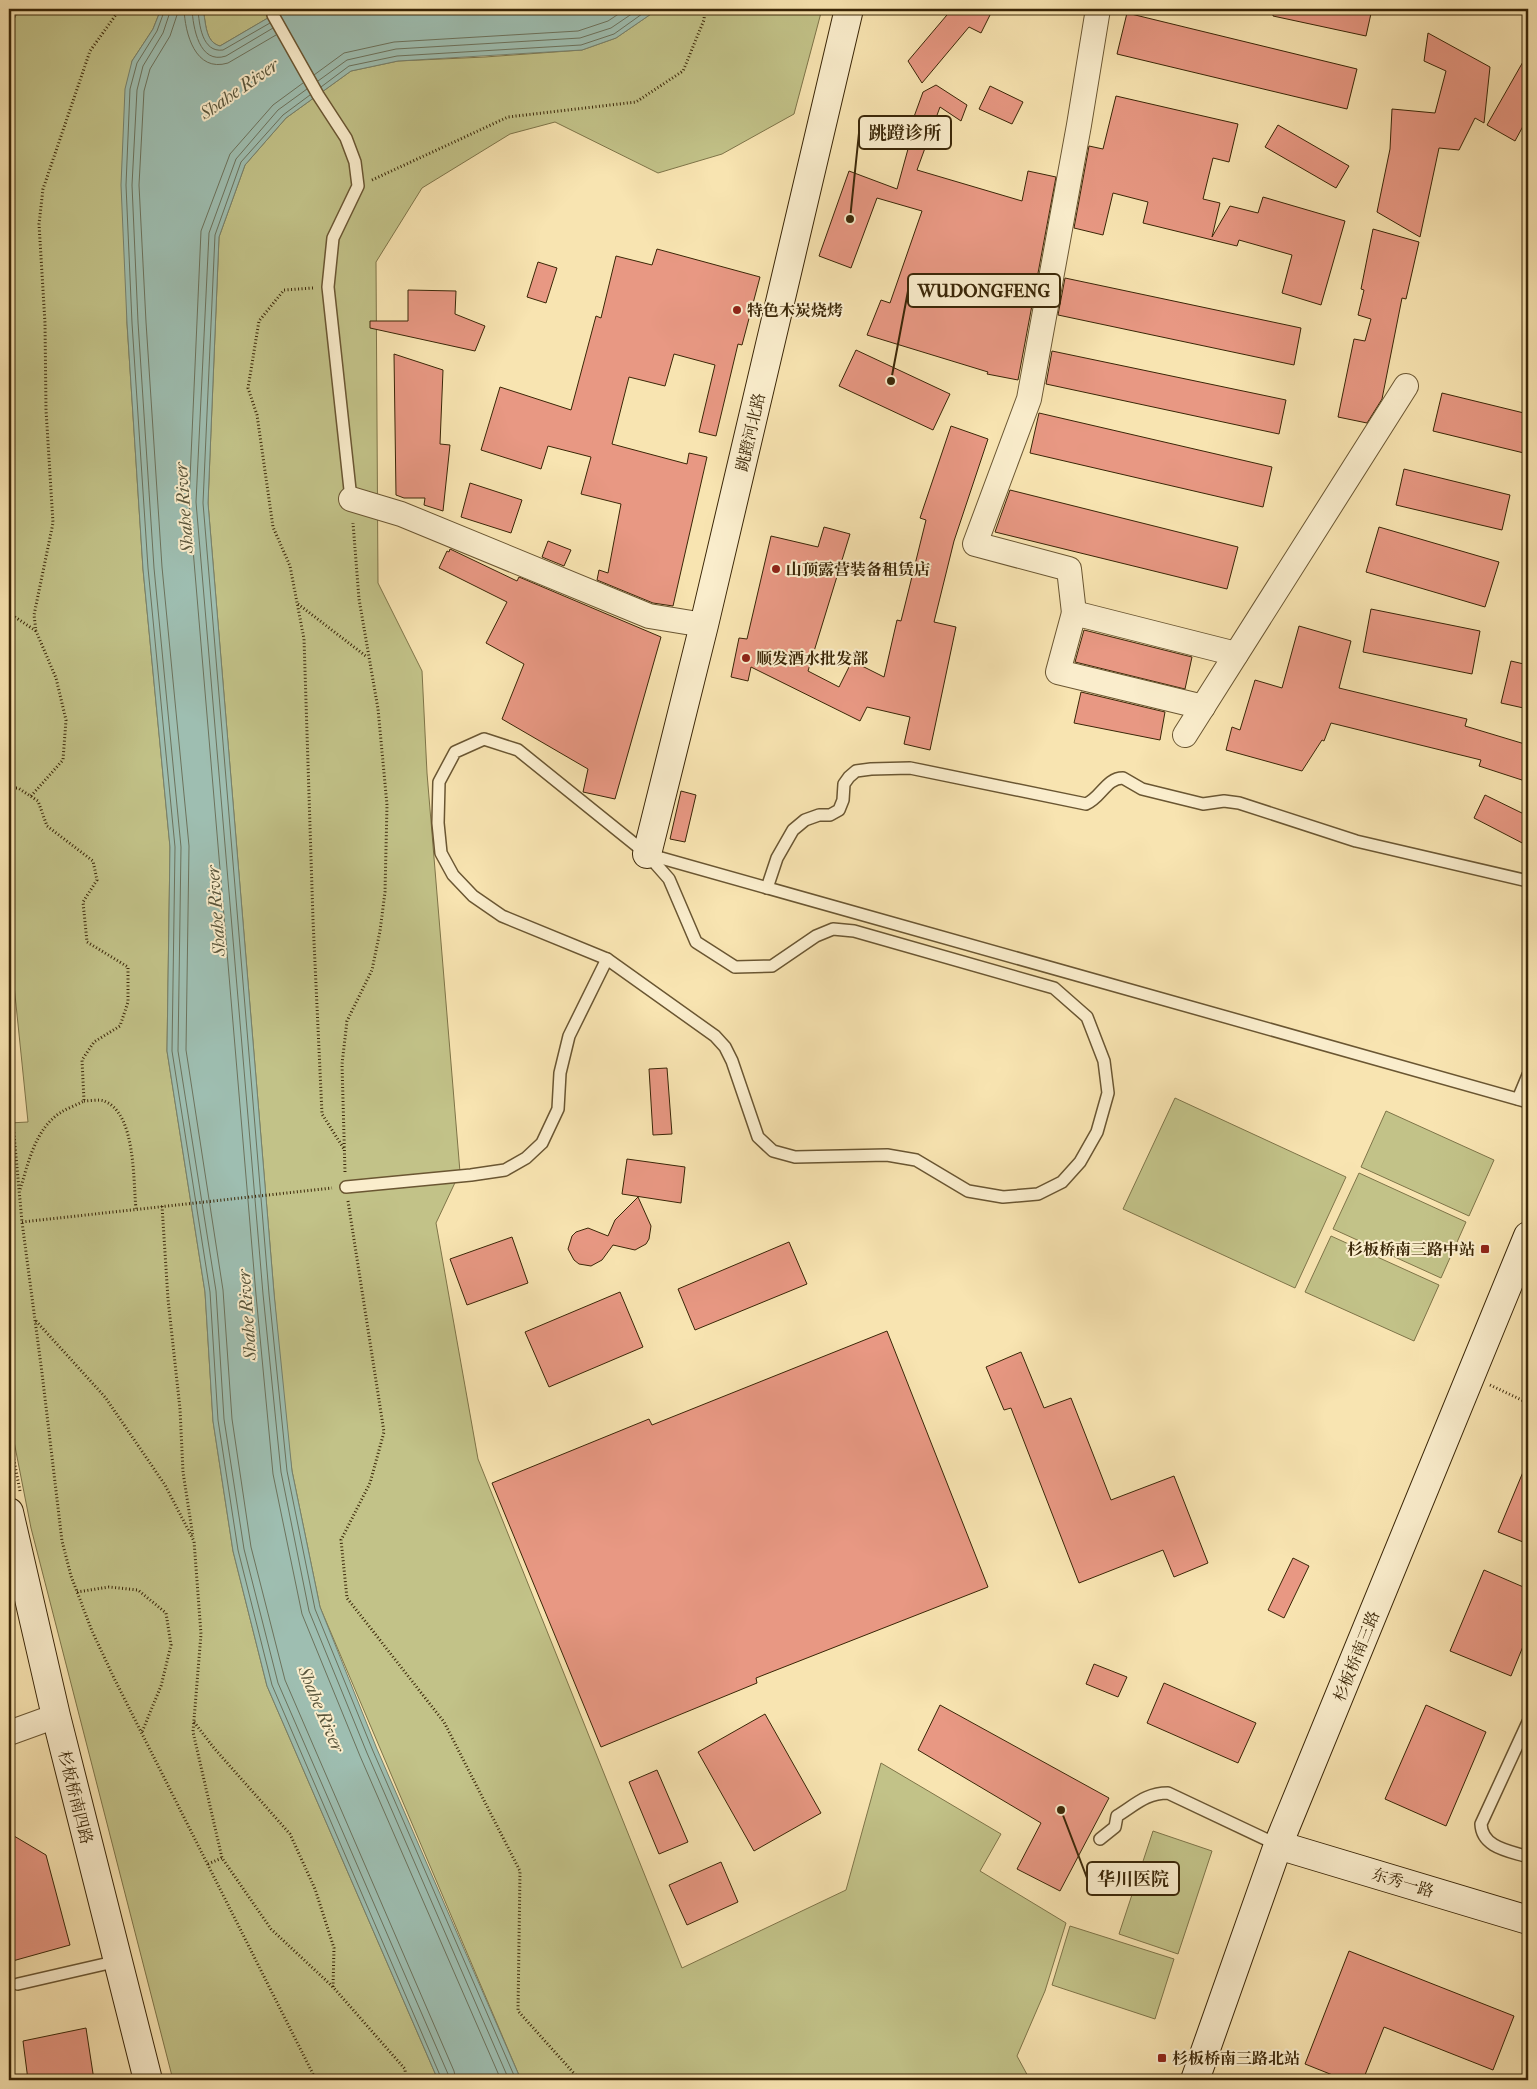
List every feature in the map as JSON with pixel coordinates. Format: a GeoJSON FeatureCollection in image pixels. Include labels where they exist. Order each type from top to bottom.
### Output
{"type":"FeatureCollection","features":[{"type":"Feature","properties":{"kind":"street","name":"跳蹬河北路"},"geometry":{"type":"LineString","coordinates":[[646,854],[704,625],[849,9]]}},
{"type":"Feature","properties":{"kind":"street"},"geometry":{"type":"LineString","coordinates":[[1098,9],[1029,399],[975,544],[1069,569],[1074,613],[1058,672],[1203,707]]}},
{"type":"Feature","properties":{"kind":"street"},"geometry":{"type":"LineString","coordinates":[[1185,735],[1406,386]]}},
{"type":"Feature","properties":{"kind":"street"},"geometry":{"type":"LineString","coordinates":[[352,498],[401,514],[649,616],[704,625]]}},
{"type":"Feature","properties":{"kind":"street"},"geometry":{"type":"LineString","coordinates":[[1074,613],[1236,654]]}},
{"type":"Feature","properties":{"kind":"street","name":"杉板桥南三路"},"geometry":{"type":"LineString","coordinates":[[1195,2080],[1278,1844],[1528,1236]]}},
{"type":"Feature","properties":{"kind":"street","name":"杉板桥南四路"},"geometry":{"type":"LineString","coordinates":[[10,1527],[148,2080]]}},
{"type":"Feature","properties":{"kind":"street"},"geometry":{"type":"LineString","coordinates":[[9,1733],[56,1716]]}},
{"type":"Feature","properties":{"kind":"street","name":"东秀一路"},"geometry":{"type":"LineString","coordinates":[[1278,1844],[1528,1920]]}},
{"type":"Feature","properties":{"kind":"lane"},"geometry":{"type":"LineString","coordinates":[[273,12],[318,95],[346,138],[355,162],[358,186],[333,238],[328,287],[352,498]]}},
{"type":"Feature","properties":{"kind":"lane"},"geometry":{"type":"LineString","coordinates":[[484,739],[518,750],[646,854],[668,879],[696,942],[735,967],[772,966],[816,936],[833,929],[854,931],[1054,988],[1087,1017],[1104,1060],[1108,1093],[1097,1132],[1080,1162],[1062,1182],[1038,1194],[1003,1197],[968,1191],[916,1160],[887,1156],[795,1157],[773,1151],[758,1137],[732,1061],[725,1047],[715,1036],[607,959],[502,916],[473,896],[453,875],[441,853],[438,823],[440,782],[455,752],[484,739]]}},
{"type":"Feature","properties":{"kind":"lane"},"geometry":{"type":"LineString","coordinates":[[767,888],[783,844],[793,830],[804,820],[819,815],[830,815],[839,810],[843,800],[844,784],[848,777],[861,770],[894,768],[910,768],[1086,804],[1096,798],[1108,783],[1123,778],[1142,789],[1203,804],[1224,801],[1239,803],[1356,841],[1528,881]]}},
{"type":"Feature","properties":{"kind":"lane"},"geometry":{"type":"LineString","coordinates":[[646,854],[1523,1101],[1528,1075]]}},
{"type":"Feature","properties":{"kind":"lane"},"geometry":{"type":"LineString","coordinates":[[346,1187],[505,1170],[526,1158],[542,1142],[558,1109],[560,1073],[569,1036],[607,959]]}},
{"type":"Feature","properties":{"kind":"lane"},"geometry":{"type":"LineString","coordinates":[[1528,1722],[1481,1824],[1481,1832],[1486,1840],[1495,1846],[1528,1857]]}},
{"type":"Feature","properties":{"kind":"lane"},"geometry":{"type":"LineString","coordinates":[[1100,1839],[1115,1827],[1117,1816],[1155,1792],[1168,1793],[1278,1844]]}},
{"type":"Feature","properties":{"kind":"lane"},"geometry":{"type":"LineString","coordinates":[[18,1984],[118,1961]]}},
{"type":"Feature","properties":{"kind":"path"},"geometry":{"type":"LineString","coordinates":[[31,796],[63,760],[66,720],[56,678],[36,631],[34,615],[53,523],[46,410],[46,323],[38,224],[44,189],[90,51],[120,9]]}},
{"type":"Feature","properties":{"kind":"path"},"geometry":{"type":"LineString","coordinates":[[358,186],[508,117],[636,102],[684,71],[704,20],[705,9]]}},
{"type":"Feature","properties":{"kind":"path"},"geometry":{"type":"LineString","coordinates":[[328,287],[284,290],[260,321],[248,388],[257,415],[273,527],[290,566],[304,639],[313,920],[322,1114],[344,1150]]}},
{"type":"Feature","properties":{"kind":"path"},"geometry":{"type":"LineString","coordinates":[[352,498],[359,599],[378,709],[387,805],[385,892],[372,970],[347,1021],[342,1064],[346,1187],[384,1432],[370,1483],[341,1540],[347,1598],[444,1722],[520,1870],[518,2011],[580,2080]]}},
{"type":"Feature","properties":{"kind":"path"},"geometry":{"type":"LineString","coordinates":[[298,604],[368,657]]}},
{"type":"Feature","properties":{"kind":"path"},"geometry":{"type":"LineString","coordinates":[[9,613],[36,631]]}},
{"type":"Feature","properties":{"kind":"path"},"geometry":{"type":"LineString","coordinates":[[9,788],[18,788],[38,802],[47,826],[93,861],[97,880],[83,902],[88,942],[128,967],[128,1002],[120,1026],[94,1042],[82,1060],[84,1101]]}},
{"type":"Feature","properties":{"kind":"path"},"geometry":{"type":"LineString","coordinates":[[9,1080],[22,1222],[36,1321],[62,1541],[71,1576],[92,1631],[316,2080]]}},
{"type":"Feature","properties":{"kind":"path"},"geometry":{"type":"LineString","coordinates":[[19,1193],[28,1163],[40,1134],[59,1113],[84,1101],[104,1100],[121,1113],[129,1133],[136,1209]]}},
{"type":"Feature","properties":{"kind":"path"},"geometry":{"type":"LineString","coordinates":[[9,1150],[15,1150]]}},
{"type":"Feature","properties":{"kind":"path"},"geometry":{"type":"LineString","coordinates":[[22,1222],[302,1190],[346,1187]]}},
{"type":"Feature","properties":{"kind":"path"},"geometry":{"type":"LineString","coordinates":[[162,1206],[168,1299],[180,1409],[183,1472],[194,1541],[201,1634],[193,1732],[222,1858],[270,1929],[333,1987],[405,2069],[406,2080]]}},
{"type":"Feature","properties":{"kind":"path"},"geometry":{"type":"LineString","coordinates":[[36,1321],[105,1397],[165,1485],[194,1541]]}},
{"type":"Feature","properties":{"kind":"path"},"geometry":{"type":"LineString","coordinates":[[1470,1376],[1528,1403]]}},
{"type":"Feature","properties":{"kind":"path"},"geometry":{"type":"LineString","coordinates":[[77,1592],[109,1587],[138,1590],[166,1613],[171,1645],[161,1686],[142,1733]]}},
{"type":"Feature","properties":{"kind":"path"},"geometry":{"type":"LineString","coordinates":[[194,1721],[214,1748],[290,1834],[315,1889],[334,1948],[333,1987]]}},
{"type":"Feature","properties":{"kind":"path"},"geometry":{"type":"LineString","coordinates":[[208,1864],[222,1858]]}},
{"type":"Feature","properties":{"kind":"green space"},"geometry":{"type":"Polygon","coordinates":[[[19,9],[161,9],[153,29],[132,61],[127,323],[143,569],[170,847],[167,1051],[205,1292],[213,1421],[233,1551],[267,1686],[438,2080],[173,2080],[31,1528],[9,1416],[9,1123],[28,1122],[9,936],[9,30],[19,9]]]}},
{"type":"Feature","properties":{"kind":"green space"},"geometry":{"type":"Polygon","coordinates":[[[203,9],[288,9],[273,15],[220,46],[215,44],[209,36],[203,9]]]}},
{"type":"Feature","properties":{"kind":"green space"},"geometry":{"type":"Polygon","coordinates":[[[656,9],[822,9],[794,114],[722,154],[658,173],[555,122],[510,134],[422,188],[376,262],[378,583],[422,671],[427,773],[460,1172],[436,1223],[478,1459],[682,1968],[846,1890],[881,1763],[1001,1834],[980,1871],[1066,1923],[1045,1991],[1017,2056],[1030,2080],[521,2080],[320,1607],[292,1471],[284,1413],[208,503],[219,237],[245,165],[286,118],[351,71],[398,61],[582,50],[616,38],[656,9]]]}},
{"type":"Feature","properties":{"kind":"green space"},"geometry":{"type":"Polygon","coordinates":[[[1175,1098],[1346,1177],[1295,1288],[1123,1209],[1175,1098]]]}},
{"type":"Feature","properties":{"kind":"green space"},"geometry":{"type":"Polygon","coordinates":[[[1386,1111],[1494,1160],[1469,1216],[1361,1167],[1386,1111]]]}},
{"type":"Feature","properties":{"kind":"green space"},"geometry":{"type":"Polygon","coordinates":[[[1359,1173],[1466,1222],[1441,1278],[1333,1229],[1359,1173]]]}},
{"type":"Feature","properties":{"kind":"green space"},"geometry":{"type":"Polygon","coordinates":[[[1331,1236],[1439,1285],[1414,1341],[1305,1292],[1331,1236]]]}},
{"type":"Feature","properties":{"kind":"green space"},"geometry":{"type":"Polygon","coordinates":[[[1153,1831],[1212,1851],[1178,1954],[1119,1934],[1153,1831]]]}},
{"type":"Feature","properties":{"kind":"green space"},"geometry":{"type":"Polygon","coordinates":[[[1070,1926],[1174,1959],[1155,2019],[1052,1985],[1070,1926]]]}},
{"type":"Feature","properties":{"kind":"water","name":"Shahe River"},"geometry":{"type":"Polygon","coordinates":[[[161,9],[203,9],[209,36],[215,44],[220,46],[273,15],[288,9],[656,9],[616,38],[582,50],[398,61],[351,71],[286,118],[245,165],[219,237],[208,503],[274,1293],[292,1471],[320,1607],[377,1749],[521,2080],[438,2080],[267,1686],[233,1551],[213,1421],[205,1292],[167,1051],[170,847],[143,569],[127,323],[121,185],[125,89],[132,61],[153,29],[161,9]]]}},
{"type":"Feature","properties":{"kind":"building"},"geometry":{"type":"Polygon","coordinates":[[[952,9],[993,9],[981,33],[969,27],[922,83],[908,61],[952,9]]]}},
{"type":"Feature","properties":{"kind":"building"},"geometry":{"type":"Polygon","coordinates":[[[1273,9],[1372,9],[1366,36],[1273,16],[1273,9]]]}},
{"type":"Feature","properties":{"kind":"building"},"geometry":{"type":"Polygon","coordinates":[[[1127,13],[1357,69],[1347,109],[1117,54],[1127,13]]]}},
{"type":"Feature","properties":{"kind":"building"},"geometry":{"type":"Polygon","coordinates":[[[1428,33],[1490,67],[1484,123],[1475,118],[1459,150],[1439,148],[1420,237],[1377,212],[1390,149],[1392,109],[1435,113],[1446,71],[1424,61],[1428,33]]]}},
{"type":"Feature","properties":{"kind":"building"},"geometry":{"type":"Polygon","coordinates":[[[1528,53],[1528,117],[1515,141],[1487,125],[1528,53]]]}},
{"type":"Feature","properties":{"kind":"building"},"geometry":{"type":"Polygon","coordinates":[[[936,85],[967,105],[961,121],[940,107],[917,170],[1022,201],[1028,171],[1056,177],[1018,380],[987,374],[988,372],[867,335],[881,300],[890,303],[922,211],[877,198],[851,268],[819,256],[849,171],[897,189],[908,149],[903,147],[923,92],[936,85]]]}},
{"type":"Feature","properties":{"kind":"building"},"geometry":{"type":"Polygon","coordinates":[[[990,86],[1023,102],[1012,124],[979,109],[990,86]]]}},
{"type":"Feature","properties":{"kind":"building"},"geometry":{"type":"Polygon","coordinates":[[[1116,96],[1238,124],[1229,162],[1213,158],[1203,199],[1220,203],[1212,237],[1230,206],[1258,213],[1263,197],[1345,221],[1321,305],[1282,293],[1292,255],[1239,240],[1237,246],[1143,223],[1148,202],[1113,193],[1103,235],[1074,228],[1089,146],[1103,149],[1116,96]]]}},
{"type":"Feature","properties":{"kind":"building"},"geometry":{"type":"Polygon","coordinates":[[[1278,125],[1349,166],[1336,188],[1265,147],[1278,125]]]}},
{"type":"Feature","properties":{"kind":"building"},"geometry":{"type":"Polygon","coordinates":[[[1373,229],[1419,242],[1406,299],[1402,298],[1382,399],[1367,423],[1338,417],[1354,339],[1365,341],[1371,319],[1358,315],[1364,290],[1361,289],[1373,229]]]}},
{"type":"Feature","properties":{"kind":"building"},"geometry":{"type":"Polygon","coordinates":[[[657,249],[760,277],[742,345],[738,344],[716,436],[699,432],[715,365],[674,354],[665,386],[629,377],[612,444],[687,464],[689,453],[707,457],[673,606],[653,603],[597,580],[599,570],[608,573],[621,504],[581,494],[591,457],[548,446],[541,469],[481,450],[500,387],[571,410],[596,316],[601,318],[616,256],[652,265],[657,249]]]}},
{"type":"Feature","properties":{"kind":"building"},"geometry":{"type":"Polygon","coordinates":[[[538,262],[557,268],[546,303],[527,297],[538,262]]]}},
{"type":"Feature","properties":{"kind":"building"},"geometry":{"type":"Polygon","coordinates":[[[1065,278],[1301,328],[1294,365],[1058,315],[1065,278]]]}},
{"type":"Feature","properties":{"kind":"building"},"geometry":{"type":"Polygon","coordinates":[[[408,290],[456,291],[455,314],[485,326],[475,351],[370,328],[370,321],[408,321],[408,290]]]}},
{"type":"Feature","properties":{"kind":"building"},"geometry":{"type":"Polygon","coordinates":[[[856,350],[950,394],[933,430],[839,386],[856,350]]]}},
{"type":"Feature","properties":{"kind":"building"},"geometry":{"type":"Polygon","coordinates":[[[1052,351],[1286,400],[1279,434],[1046,384],[1052,351]]]}},
{"type":"Feature","properties":{"kind":"building"},"geometry":{"type":"Polygon","coordinates":[[[394,354],[443,370],[440,444],[450,445],[443,511],[424,505],[425,498],[404,498],[396,495],[394,354]]]}},
{"type":"Feature","properties":{"kind":"building"},"geometry":{"type":"Polygon","coordinates":[[[1442,393],[1528,414],[1528,454],[1433,431],[1442,393]]]}},
{"type":"Feature","properties":{"kind":"building"},"geometry":{"type":"Polygon","coordinates":[[[1039,413],[1272,467],[1263,507],[1030,453],[1039,413]]]}},
{"type":"Feature","properties":{"kind":"building"},"geometry":{"type":"Polygon","coordinates":[[[951,426],[988,439],[954,541],[934,622],[956,627],[930,750],[904,744],[910,717],[867,707],[860,721],[751,667],[748,681],[731,677],[739,638],[747,639],[771,536],[818,547],[824,527],[850,534],[808,671],[839,687],[852,661],[884,677],[897,620],[901,621],[926,520],[920,518],[951,426]]]}},
{"type":"Feature","properties":{"kind":"building"},"geometry":{"type":"Polygon","coordinates":[[[1404,469],[1510,495],[1502,530],[1396,505],[1404,469]]]}},
{"type":"Feature","properties":{"kind":"building"},"geometry":{"type":"Polygon","coordinates":[[[470,483],[522,500],[511,533],[461,517],[470,483]]]}},
{"type":"Feature","properties":{"kind":"building"},"geometry":{"type":"Polygon","coordinates":[[[1010,490],[1238,547],[1227,589],[995,532],[1010,490]]]}},
{"type":"Feature","properties":{"kind":"building"},"geometry":{"type":"Polygon","coordinates":[[[1379,527],[1499,562],[1485,607],[1366,572],[1379,527]]]}},
{"type":"Feature","properties":{"kind":"building"},"geometry":{"type":"Polygon","coordinates":[[[548,541],[571,550],[564,566],[542,557],[548,541]]]}},
{"type":"Feature","properties":{"kind":"building"},"geometry":{"type":"Polygon","coordinates":[[[450,549],[517,581],[519,577],[661,637],[615,799],[583,792],[588,769],[502,719],[524,664],[486,643],[507,602],[439,568],[447,551],[449,552],[450,549]]]}},
{"type":"Feature","properties":{"kind":"building"},"geometry":{"type":"Polygon","coordinates":[[[1371,609],[1480,631],[1472,674],[1363,652],[1371,609]]]}},
{"type":"Feature","properties":{"kind":"building"},"geometry":{"type":"Polygon","coordinates":[[[1299,626],[1351,641],[1339,688],[1467,719],[1465,726],[1528,745],[1528,782],[1479,766],[1481,760],[1331,723],[1324,741],[1322,740],[1302,771],[1226,750],[1232,727],[1240,730],[1255,680],[1282,688],[1299,626]]]}},
{"type":"Feature","properties":{"kind":"building"},"geometry":{"type":"Polygon","coordinates":[[[1084,630],[1192,657],[1185,689],[1075,662],[1084,630]]]}},
{"type":"Feature","properties":{"kind":"building"},"geometry":{"type":"Polygon","coordinates":[[[1511,661],[1528,665],[1528,709],[1501,703],[1511,661]]]}},
{"type":"Feature","properties":{"kind":"building"},"geometry":{"type":"Polygon","coordinates":[[[1081,692],[1165,712],[1160,740],[1074,723],[1081,692]]]}},
{"type":"Feature","properties":{"kind":"building"},"geometry":{"type":"Polygon","coordinates":[[[681,791],[696,795],[685,842],[670,839],[681,791]]]}},
{"type":"Feature","properties":{"kind":"building"},"geometry":{"type":"Polygon","coordinates":[[[1485,795],[1528,816],[1528,846],[1474,818],[1485,795]]]}},
{"type":"Feature","properties":{"kind":"building"},"geometry":{"type":"Polygon","coordinates":[[[667,1068],[672,1134],[653,1135],[649,1069],[667,1068]]]}},
{"type":"Feature","properties":{"kind":"building"},"geometry":{"type":"Polygon","coordinates":[[[627,1159],[685,1167],[681,1203],[622,1194],[627,1159]]]}},
{"type":"Feature","properties":{"kind":"building"},"geometry":{"type":"Polygon","coordinates":[[[638,1197],[651,1226],[649,1239],[646,1244],[635,1250],[613,1245],[602,1260],[591,1266],[579,1264],[574,1260],[568,1249],[572,1236],[576,1232],[588,1228],[608,1236],[615,1220],[638,1197]]]}},
{"type":"Feature","properties":{"kind":"building"},"geometry":{"type":"Polygon","coordinates":[[[512,1237],[528,1283],[467,1305],[450,1259],[512,1237]]]}},
{"type":"Feature","properties":{"kind":"building"},"geometry":{"type":"Polygon","coordinates":[[[789,1242],[807,1284],[695,1330],[678,1289],[789,1242]]]}},
{"type":"Feature","properties":{"kind":"building"},"geometry":{"type":"Polygon","coordinates":[[[620,1292],[643,1347],[549,1387],[525,1332],[620,1292]]]}},
{"type":"Feature","properties":{"kind":"building"},"geometry":{"type":"Polygon","coordinates":[[[887,1331],[988,1587],[756,1678],[757,1683],[601,1747],[492,1483],[649,1419],[652,1425],[887,1331]]]}},
{"type":"Feature","properties":{"kind":"building"},"geometry":{"type":"Polygon","coordinates":[[[1021,1352],[1044,1408],[1071,1398],[1111,1500],[1174,1476],[1208,1563],[1174,1577],[1163,1550],[1079,1583],[1011,1408],[1004,1410],[986,1367],[1021,1352]]]}},
{"type":"Feature","properties":{"kind":"building"},"geometry":{"type":"Polygon","coordinates":[[[1528,1460],[1528,1544],[1498,1532],[1528,1460]]]}},
{"type":"Feature","properties":{"kind":"building"},"geometry":{"type":"Polygon","coordinates":[[[1293,1558],[1309,1566],[1284,1618],[1268,1610],[1293,1558]]]}},
{"type":"Feature","properties":{"kind":"building"},"geometry":{"type":"Polygon","coordinates":[[[1484,1570],[1528,1589],[1528,1634],[1511,1676],[1450,1651],[1484,1570]]]}},
{"type":"Feature","properties":{"kind":"building"},"geometry":{"type":"Polygon","coordinates":[[[1094,1664],[1127,1677],[1118,1697],[1086,1684],[1094,1664]]]}},
{"type":"Feature","properties":{"kind":"building"},"geometry":{"type":"Polygon","coordinates":[[[1164,1683],[1256,1723],[1238,1763],[1147,1723],[1164,1683]]]}},
{"type":"Feature","properties":{"kind":"building"},"geometry":{"type":"Polygon","coordinates":[[[940,1705],[1109,1798],[1060,1891],[1017,1869],[1041,1823],[918,1750],[940,1705]]]}},
{"type":"Feature","properties":{"kind":"building"},"geometry":{"type":"Polygon","coordinates":[[[1426,1705],[1486,1732],[1446,1826],[1385,1799],[1426,1705]]]}},
{"type":"Feature","properties":{"kind":"building"},"geometry":{"type":"Polygon","coordinates":[[[765,1714],[821,1813],[754,1851],[698,1752],[765,1714]]]}},
{"type":"Feature","properties":{"kind":"building"},"geometry":{"type":"Polygon","coordinates":[[[657,1770],[688,1842],[659,1854],[629,1782],[657,1770]]]}},
{"type":"Feature","properties":{"kind":"building"},"geometry":{"type":"Polygon","coordinates":[[[9,1833],[46,1855],[70,1945],[9,1962],[9,1833]]]}},
{"type":"Feature","properties":{"kind":"building"},"geometry":{"type":"Polygon","coordinates":[[[721,1862],[738,1902],[687,1925],[669,1885],[721,1862]]]}},
{"type":"Feature","properties":{"kind":"building"},"geometry":{"type":"Polygon","coordinates":[[[1349,1951],[1514,2016],[1493,2070],[1384,2027],[1363,2080],[1345,2080],[1305,2064],[1349,1951]]]}},
{"type":"Feature","properties":{"kind":"building"},"geometry":{"type":"Polygon","coordinates":[[[86,2028],[94,2080],[28,2080],[23,2041],[86,2028]]]}},
{"type":"Feature","properties":{"kind":"place","name":"跳蹬诊所"},"geometry":{"type":"Point","coordinates":[850,219]}},
{"type":"Feature","properties":{"kind":"place","name":"特色木炭烧烤"},"geometry":{"type":"Point","coordinates":[737,310]}},
{"type":"Feature","properties":{"kind":"place","name":"WUDONGFENG"},"geometry":{"type":"Point","coordinates":[891,381]}},
{"type":"Feature","properties":{"kind":"place","name":"山顶露营装备租赁店"},"geometry":{"type":"Point","coordinates":[776,569]}},
{"type":"Feature","properties":{"kind":"place","name":"顺发酒水批发部"},"geometry":{"type":"Point","coordinates":[746,658]}},
{"type":"Feature","properties":{"kind":"place","name":"杉板桥南三路中站"},"geometry":{"type":"Point","coordinates":[1485,1249]}},
{"type":"Feature","properties":{"kind":"place","name":"华川医院"},"geometry":{"type":"Point","coordinates":[1061,1810]}},
{"type":"Feature","properties":{"kind":"place","name":"杉板桥南三路北站"},"geometry":{"type":"Point","coordinates":[1162,2058]}}]}
